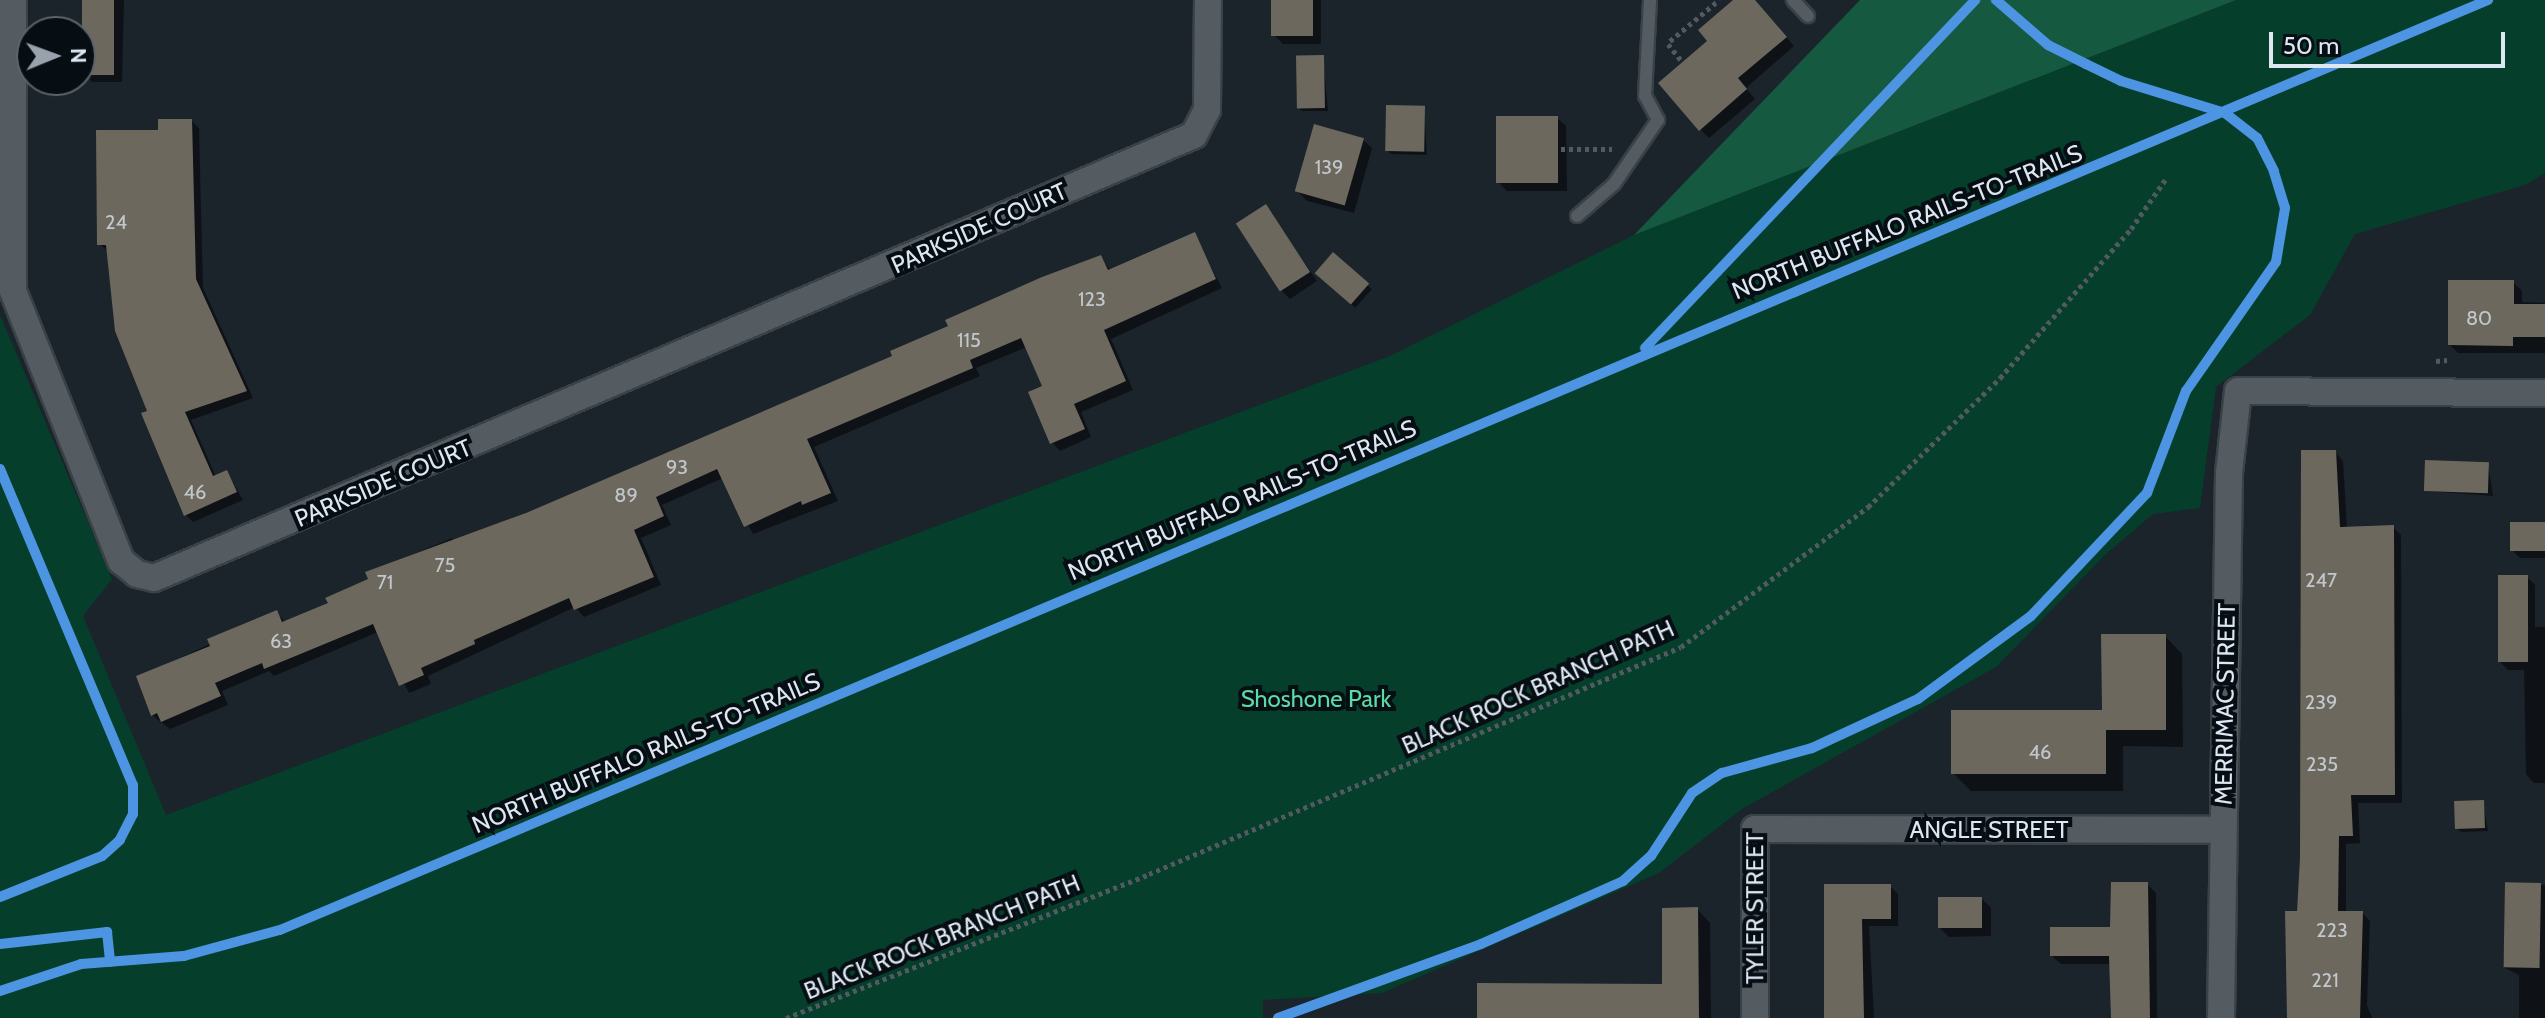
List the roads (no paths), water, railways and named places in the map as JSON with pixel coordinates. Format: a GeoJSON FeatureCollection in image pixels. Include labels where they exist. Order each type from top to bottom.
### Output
{"type":"FeatureCollection","features":[{"type":"Feature","properties":{"kind":"street","name":"PARKSIDE COURT"},"geometry":{"type":"LineString","coordinates":[[13,0],[13,291],[117,551],[128,568],[147,577],[172,573],[1194,135],[1207,117],[1208,0]]}},
{"type":"Feature","properties":{"kind":"street","name":"MERRIMAC STREET"},"geometry":{"type":"LineString","coordinates":[[2221,1018],[2229,473],[2238,391],[2545,393]]}},
{"type":"Feature","properties":{"kind":"street","name":"ANGLE STREET"},"geometry":{"type":"LineString","coordinates":[[1755,829],[2222,830]]}},
{"type":"Feature","properties":{"kind":"street","name":"TYLER STREET"},"geometry":{"type":"LineString","coordinates":[[1755,829],[1755,1018]]}},
{"type":"Feature","properties":{"kind":"lane"},"geometry":{"type":"LineString","coordinates":[[1577,216],[1614,184],[1658,120],[1645,96],[1650,0]]}},
{"type":"Feature","properties":{"kind":"lane"},"geometry":{"type":"LineString","coordinates":[[1793,0],[1808,16]]}},
{"type":"Feature","properties":{"kind":"park label","name":"Shoshone Park"},"geometry":{"type":"Point","coordinates":[1316,699]}}]}
